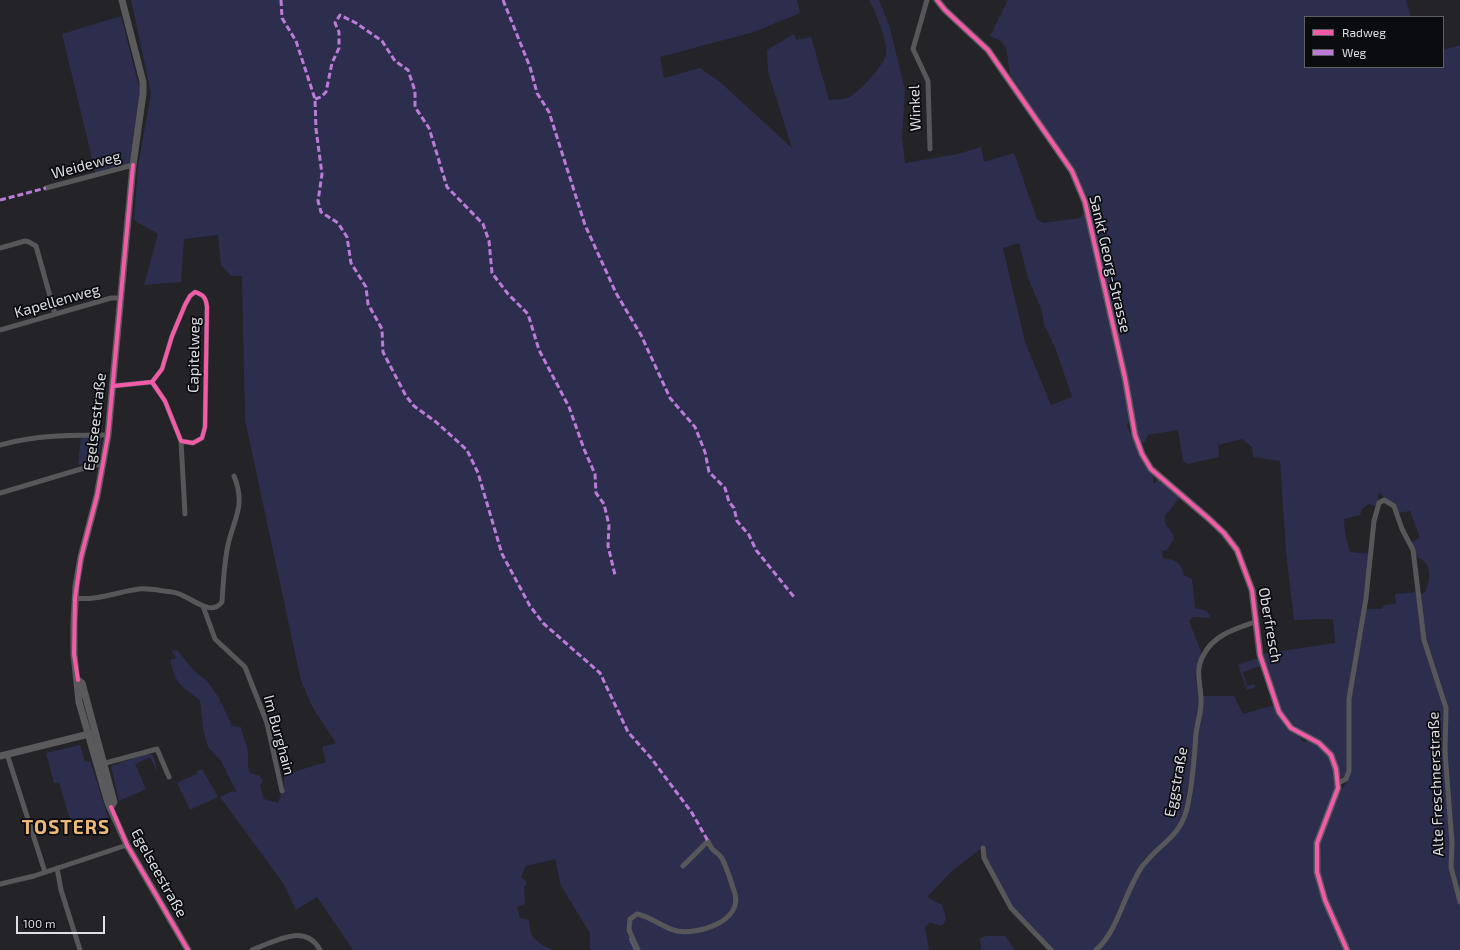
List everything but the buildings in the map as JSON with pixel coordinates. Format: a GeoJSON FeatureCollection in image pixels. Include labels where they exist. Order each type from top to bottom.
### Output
{"type":"FeatureCollection","features":[{"type":"Feature","properties":{"kind":"street","name":"Egelseestraße"},"geometry":{"type":"LineString","coordinates":[[122,0],[143,82],[143,94],[133,165],[108,435],[104,464],[81,557],[75,598],[74,654],[78,680],[76,685],[79,702],[114,802],[111,807],[128,845],[188,950]]}},
{"type":"Feature","properties":{"kind":"street","name":"Winkel"},"geometry":{"type":"LineString","coordinates":[[927,0],[913,50],[928,82],[930,149]]}},
{"type":"Feature","properties":{"kind":"street","name":"Sankt Georg-Strasse"},"geometry":{"type":"LineString","coordinates":[[937,0],[945,10],[988,50],[1072,171],[1078,182],[1090,224],[1132,414]]}},
{"type":"Feature","properties":{"kind":"street","name":"Weideweg"},"geometry":{"type":"LineString","coordinates":[[46,188],[133,165]]}},
{"type":"Feature","properties":{"kind":"street"},"geometry":{"type":"LineString","coordinates":[[0,248],[25,242],[29,242],[36,246],[55,314]]}},
{"type":"Feature","properties":{"kind":"street","name":"Capitelweg"},"geometry":{"type":"LineString","coordinates":[[181,441],[196,442],[202,438],[205,427],[207,307],[206,299],[202,294],[196,292],[190,296],[185,305],[172,336],[162,369],[152,382],[165,401],[181,441],[185,514]]}},
{"type":"Feature","properties":{"kind":"street","name":"Kapellenweg"},"geometry":{"type":"LineString","coordinates":[[0,330],[111,298],[120,298]]}},
{"type":"Feature","properties":{"kind":"street"},"geometry":{"type":"LineString","coordinates":[[113,386],[152,382]]}},
{"type":"Feature","properties":{"kind":"street","name":"Oberfresch"},"geometry":{"type":"LineString","coordinates":[[1132,414],[1138,444],[1147,465],[1224,533],[1237,550],[1252,590],[1260,655],[1279,712],[1291,728],[1319,743],[1327,750],[1334,762],[1338,783]]}},
{"type":"Feature","properties":{"kind":"street"},"geometry":{"type":"LineString","coordinates":[[0,445],[23,439],[60,436],[108,435]]}},
{"type":"Feature","properties":{"kind":"street"},"geometry":{"type":"LineString","coordinates":[[0,493],[92,466],[104,464]]}},
{"type":"Feature","properties":{"kind":"street"},"geometry":{"type":"LineString","coordinates":[[75,598],[86,600],[140,589],[176,592],[211,609],[218,607],[222,602],[227,551],[240,502],[238,485],[234,476]]}},
{"type":"Feature","properties":{"kind":"street","name":"Alte Freschnerstraße"},"geometry":{"type":"LineString","coordinates":[[1338,783],[1346,779],[1349,771],[1349,699],[1366,598],[1374,521],[1377,507],[1381,501],[1384,500],[1394,506],[1402,529],[1412,550],[1424,640],[1446,708],[1445,752],[1452,843],[1451,868],[1460,902]]}},
{"type":"Feature","properties":{"kind":"street","name":"Im Burghain"},"geometry":{"type":"LineString","coordinates":[[203,606],[215,639],[245,667],[267,723],[282,791]]}},
{"type":"Feature","properties":{"kind":"street","name":"Eggstraße"},"geometry":{"type":"LineString","coordinates":[[1096,950],[1110,932],[1127,894],[1144,864],[1170,840],[1180,826],[1186,812],[1196,756],[1196,735],[1201,705],[1198,675],[1202,656],[1210,645],[1220,637],[1255,622]]}},
{"type":"Feature","properties":{"kind":"street"},"geometry":{"type":"LineString","coordinates":[[45,872],[4,755],[91,733]]}},
{"type":"Feature","properties":{"kind":"street"},"geometry":{"type":"LineString","coordinates":[[101,765],[157,749],[169,777]]}},
{"type":"Feature","properties":{"kind":"street"},"geometry":{"type":"LineString","coordinates":[[1338,783],[1336,799],[1317,844],[1317,872],[1325,900],[1347,950]]}},
{"type":"Feature","properties":{"kind":"street"},"geometry":{"type":"LineString","coordinates":[[638,950],[629,930],[630,919],[637,914],[677,931],[687,931],[712,926],[722,922],[729,917],[733,911],[735,896],[732,886],[721,856],[712,850],[708,841],[683,866]]}},
{"type":"Feature","properties":{"kind":"street"},"geometry":{"type":"LineString","coordinates":[[0,884],[45,872],[128,845]]}},
{"type":"Feature","properties":{"kind":"street"},"geometry":{"type":"LineString","coordinates":[[983,848],[984,858],[1010,908],[1051,950]]}},
{"type":"Feature","properties":{"kind":"street"},"geometry":{"type":"LineString","coordinates":[[57,868],[61,890],[80,950]]}},
{"type":"Feature","properties":{"kind":"street"},"geometry":{"type":"LineString","coordinates":[[252,950],[293,936],[311,938],[320,950]]}},
{"type":"Feature","properties":{"kind":"shaded area"},"geometry":{"type":"Polygon","coordinates":[[[131,0],[797,0],[800,13],[754,32],[660,57],[664,78],[700,68],[720,82],[792,148],[768,72],[767,50],[794,34],[796,40],[811,37],[829,100],[847,98],[870,79],[886,55],[884,35],[869,0],[879,0],[890,28],[905,90],[902,137],[905,163],[958,154],[981,147],[984,162],[1014,153],[1037,219],[1043,223],[1080,218],[1084,213],[1131,415],[1127,426],[1146,467],[1153,474],[1153,483],[1155,483],[1158,478],[1180,497],[1164,519],[1174,539],[1167,550],[1162,551],[1163,558],[1177,562],[1184,575],[1192,579],[1195,608],[1207,611],[1211,618],[1193,617],[1189,621],[1202,654],[1195,676],[1199,696],[1202,701],[1203,696],[1234,696],[1243,714],[1274,705],[1285,726],[1301,738],[1302,741],[1305,742],[1310,740],[1324,750],[1329,757],[1335,772],[1336,788],[1334,797],[1321,827],[1314,862],[1316,880],[1322,900],[1344,950],[1098,950],[1105,943],[1116,925],[1139,874],[1149,861],[1173,839],[1182,826],[1189,805],[1191,784],[1188,785],[1184,812],[1175,832],[1165,843],[1144,859],[1109,931],[1101,943],[1093,950],[1053,950],[1012,907],[986,858],[983,847],[952,871],[927,897],[942,905],[945,914],[945,921],[941,926],[930,922],[925,927],[929,950],[590,950],[590,933],[561,886],[555,859],[526,866],[521,877],[527,882],[524,888],[525,904],[517,907],[520,918],[529,920],[531,932],[535,939],[542,945],[553,950],[353,950],[317,897],[296,910],[283,883],[220,797],[232,791],[237,793],[221,761],[208,747],[203,729],[200,700],[177,680],[170,660],[176,658],[172,651],[177,650],[194,671],[207,681],[219,698],[232,726],[241,727],[247,749],[250,773],[260,776],[263,781],[260,786],[264,799],[278,803],[281,794],[284,793],[284,775],[326,762],[322,747],[336,743],[313,708],[301,681],[245,420],[242,276],[231,276],[221,265],[218,235],[184,239],[181,282],[144,285],[158,234],[134,220],[138,166],[151,93],[131,0]],[[1019,243],[1003,248],[1025,342],[1051,405],[1072,397],[1055,347],[1044,325],[1042,311],[1028,278],[1019,243]]]}},
{"type":"Feature","properties":{"kind":"shaded area"},"geometry":{"type":"Polygon","coordinates":[[[1008,0],[1406,0],[1411,16],[1304,16],[1304,68],[1444,68],[1444,50],[1460,45],[1460,950],[1349,950],[1332,913],[1319,871],[1321,839],[1339,795],[1350,776],[1351,699],[1366,609],[1382,609],[1384,605],[1396,604],[1395,594],[1417,592],[1419,617],[1427,645],[1420,595],[1425,592],[1428,585],[1429,569],[1425,562],[1415,555],[1410,543],[1420,538],[1410,511],[1399,513],[1380,493],[1378,494],[1376,506],[1369,504],[1362,509],[1360,515],[1344,519],[1345,534],[1350,552],[1370,554],[1348,698],[1349,767],[1345,777],[1343,778],[1340,776],[1336,760],[1297,730],[1281,711],[1262,654],[1335,643],[1333,619],[1294,620],[1286,552],[1280,461],[1253,457],[1252,447],[1242,439],[1218,445],[1219,457],[1188,464],[1183,461],[1178,430],[1148,435],[1145,442],[1140,443],[1104,285],[1087,196],[1010,74],[1006,48],[1001,41],[990,36],[1008,0]],[[1430,658],[1444,709],[1445,721],[1448,715],[1430,658]]]}},
{"type":"Feature","properties":{"kind":"shaded area"},"geometry":{"type":"Polygon","coordinates":[[[121,16],[140,91],[129,166],[96,175],[62,34],[121,16]]]}},
{"type":"Feature","properties":{"kind":"shaded area"},"geometry":{"type":"Polygon","coordinates":[[[81,437],[102,437],[98,459],[78,465],[81,437]]]}},
{"type":"Feature","properties":{"kind":"shaded area"},"geometry":{"type":"Polygon","coordinates":[[[1258,659],[1260,666],[1243,672],[1247,686],[1254,684],[1256,687],[1247,690],[1238,665],[1258,659]]]}},
{"type":"Feature","properties":{"kind":"shaded area"},"geometry":{"type":"Polygon","coordinates":[[[80,745],[85,762],[90,761],[108,817],[106,822],[73,830],[59,782],[54,783],[46,753],[80,745]]]}},
{"type":"Feature","properties":{"kind":"shaded area"},"geometry":{"type":"Polygon","coordinates":[[[149,753],[153,756],[158,773],[150,757],[135,764],[146,789],[119,801],[111,766],[149,753]]]}},
{"type":"Feature","properties":{"kind":"shaded area"},"geometry":{"type":"Polygon","coordinates":[[[202,769],[218,797],[190,810],[177,783],[197,774],[197,771],[202,769]]]}},
{"type":"Feature","properties":{"kind":"shaded area"},"geometry":{"type":"Polygon","coordinates":[[[986,936],[1005,936],[1015,950],[981,950],[980,939],[986,936]]]}},
{"type":"Feature","properties":{"kind":"waterway"},"geometry":{"type":"LineString","coordinates":[[630,939],[635,950]]}},
{"type":"Feature","properties":{"kind":"marked path"},"geometry":{"type":"LineString","coordinates":[[281,0],[282,18],[296,41],[315,99],[316,129],[322,174],[318,201],[321,212],[338,223],[347,237],[351,263],[366,287],[368,304],[382,329],[383,352],[406,396],[414,406],[436,422],[467,450],[478,473],[502,554],[530,606],[543,623],[600,673],[628,732],[651,758],[692,813],[708,841]]}},
{"type":"Feature","properties":{"kind":"marked path"},"geometry":{"type":"LineString","coordinates":[[503,0],[530,67],[537,93],[549,112],[585,225],[616,293],[641,335],[670,398],[695,427],[705,452],[709,472],[725,488],[729,502],[734,508],[737,521],[749,535],[756,550],[794,597]]}},
{"type":"Feature","properties":{"kind":"marked path"},"geometry":{"type":"LineString","coordinates":[[315,99],[321,97],[326,92],[332,63],[339,48],[339,32],[335,23],[340,15],[356,23],[382,41],[395,61],[408,70],[415,91],[415,107],[429,128],[447,187],[483,224],[489,241],[492,273],[508,294],[528,314],[539,350],[569,407],[584,449],[595,474],[596,493],[604,504],[609,525],[608,546],[615,575]]}},
{"type":"Feature","properties":{"kind":"marked path"},"geometry":{"type":"LineString","coordinates":[[0,200],[46,188]]}},
{"type":"Feature","properties":{"kind":"cycle path"},"geometry":{"type":"LineString","coordinates":[[937,0],[945,10],[988,50],[1072,171],[1085,202],[1125,378],[1135,435],[1142,454],[1151,469],[1224,533],[1237,550],[1252,590],[1260,655],[1279,712],[1291,728],[1319,743],[1331,755],[1336,769],[1338,788],[1317,843],[1317,872],[1325,900],[1347,950]]}},
{"type":"Feature","properties":{"kind":"cycle path"},"geometry":{"type":"LineString","coordinates":[[78,680],[74,654],[75,598],[81,557],[97,496],[108,435],[133,165]]}},
{"type":"Feature","properties":{"kind":"cycle path"},"geometry":{"type":"LineString","coordinates":[[113,386],[152,382],[165,401],[181,441],[193,443],[202,438],[205,427],[207,307],[206,301],[201,294],[195,292],[190,296],[172,336],[162,369],[152,382]]}},
{"type":"Feature","properties":{"kind":"cycle path"},"geometry":{"type":"LineString","coordinates":[[111,807],[127,845],[188,950]]}},
{"type":"Feature","properties":{"kind":"district","name":"TOSTERS"},"geometry":{"type":"Point","coordinates":[66,828]}}]}
